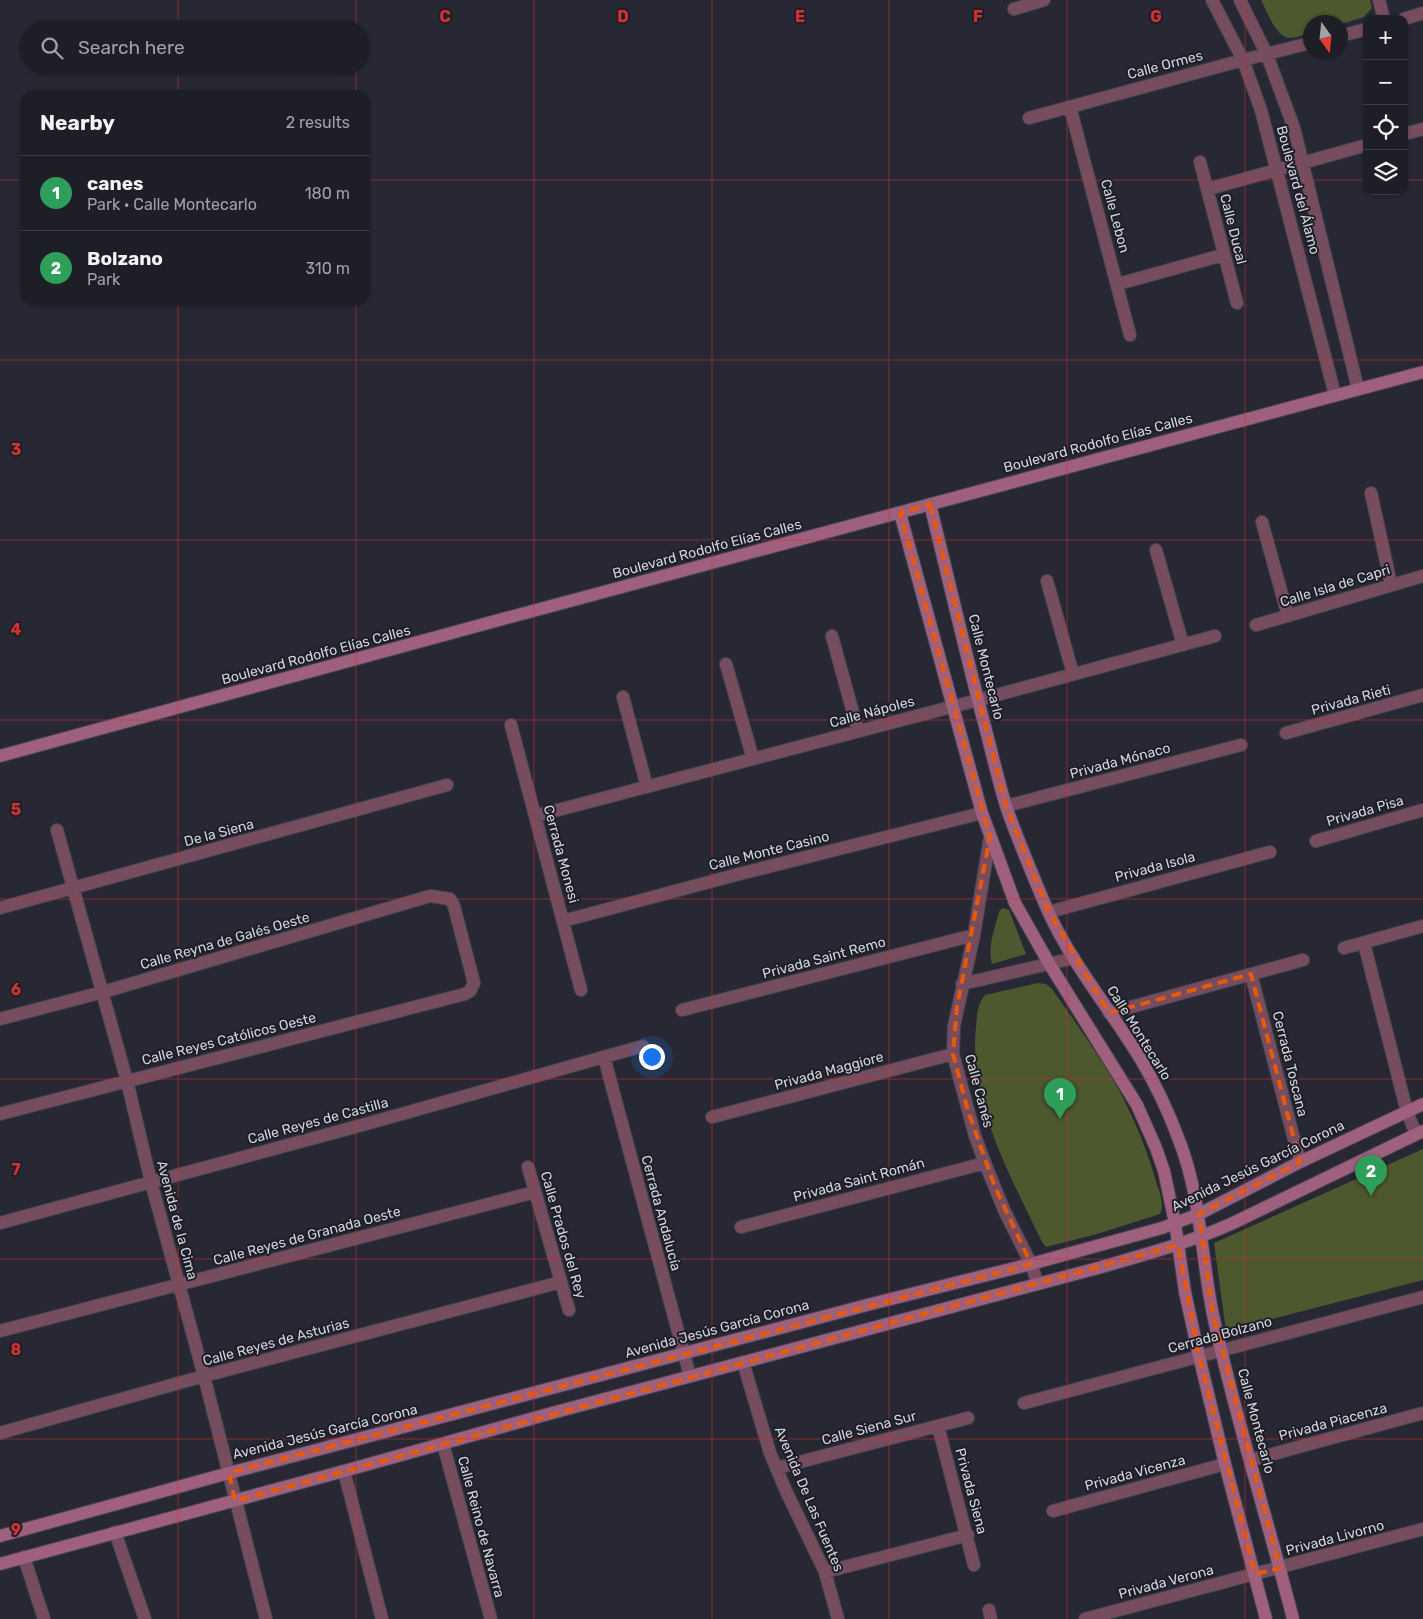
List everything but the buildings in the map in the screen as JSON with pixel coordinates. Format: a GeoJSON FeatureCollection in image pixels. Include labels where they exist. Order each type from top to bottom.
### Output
{"type":"FeatureCollection","features":[{"type":"Feature","properties":{"kind":"street"},"geometry":{"type":"LineString","coordinates":[[1014,9],[1044,0]]}},
{"type":"Feature","properties":{"kind":"street","name":"Boulevard del Álamo"},"geometry":{"type":"LineString","coordinates":[[1212,0],[1243,60],[1261,110],[1335,395]]}},
{"type":"Feature","properties":{"kind":"street","name":"Boulevard del Álamo"},"geometry":{"type":"LineString","coordinates":[[1240,0],[1267,55],[1294,128],[1358,389]]}},
{"type":"Feature","properties":{"kind":"street"},"geometry":{"type":"LineString","coordinates":[[1379,0],[1383,15]]}},
{"type":"Feature","properties":{"kind":"street"},"geometry":{"type":"LineString","coordinates":[[1408,18],[1423,14]]}},
{"type":"Feature","properties":{"kind":"street"},"geometry":{"type":"LineString","coordinates":[[1348,34],[1363,30]]}},
{"type":"Feature","properties":{"kind":"street","name":"Calle Ormes"},"geometry":{"type":"LineString","coordinates":[[1029,118],[1303,45]]}},
{"type":"Feature","properties":{"kind":"street","name":"Calle Lebon"},"geometry":{"type":"LineString","coordinates":[[1070,107],[1130,334]]}},
{"type":"Feature","properties":{"kind":"street"},"geometry":{"type":"LineString","coordinates":[[1408,133],[1423,129]]}},
{"type":"Feature","properties":{"kind":"street"},"geometry":{"type":"LineString","coordinates":[[1208,188],[1363,146]]}},
{"type":"Feature","properties":{"kind":"street","name":"Calle Ducal"},"geometry":{"type":"LineString","coordinates":[[1200,162],[1237,303]]}},
{"type":"Feature","properties":{"kind":"street"},"geometry":{"type":"LineString","coordinates":[[1118,284],[1223,255]]}},
{"type":"Feature","properties":{"kind":"street","name":"Boulevard Rodolfo Elías Calles"},"geometry":{"type":"LineString","coordinates":[[0,756],[1423,372]]}},
{"type":"Feature","properties":{"kind":"street"},"geometry":{"type":"LineString","coordinates":[[1371,493],[1391,584]]}},
{"type":"Feature","properties":{"kind":"street","name":"Calle Montecarlo"},"geometry":{"type":"LineString","coordinates":[[930,504],[1006,806],[1049,912],[1074,958],[1141,1060],[1173,1124],[1183,1152],[1199,1214],[1204,1263],[1222,1350],[1293,1619]]}},
{"type":"Feature","properties":{"kind":"street"},"geometry":{"type":"LineString","coordinates":[[900,513],[982,813],[1015,903],[1050,965],[1124,1082],[1141,1114],[1164,1171],[1175,1223],[1185,1292],[1199,1356],[1266,1619]]}},
{"type":"Feature","properties":{"kind":"street"},"geometry":{"type":"LineString","coordinates":[[1262,522],[1288,616]]}},
{"type":"Feature","properties":{"kind":"street"},"geometry":{"type":"LineString","coordinates":[[1156,550],[1183,645]]}},
{"type":"Feature","properties":{"kind":"street","name":"Calle Isla de Capri"},"geometry":{"type":"LineString","coordinates":[[1256,625],[1423,576]]}},
{"type":"Feature","properties":{"kind":"street"},"geometry":{"type":"LineString","coordinates":[[1047,581],[1073,674]]}},
{"type":"Feature","properties":{"kind":"street"},"geometry":{"type":"LineString","coordinates":[[832,636],[858,731]]}},
{"type":"Feature","properties":{"kind":"street","name":"Calle Nápoles"},"geometry":{"type":"LineString","coordinates":[[535,816],[1215,636]]}},
{"type":"Feature","properties":{"kind":"street"},"geometry":{"type":"LineString","coordinates":[[726,664],[753,759]]}},
{"type":"Feature","properties":{"kind":"street","name":"Privada Rieti"},"geometry":{"type":"LineString","coordinates":[[1286,733],[1423,696]]}},
{"type":"Feature","properties":{"kind":"street"},"geometry":{"type":"LineString","coordinates":[[623,697],[647,787]]}},
{"type":"Feature","properties":{"kind":"street","name":"Cerrada Monesi"},"geometry":{"type":"LineString","coordinates":[[511,725],[581,990]]}},
{"type":"Feature","properties":{"kind":"street","name":"Privada Mónaco"},"geometry":{"type":"LineString","coordinates":[[1006,806],[1241,745]]}},
{"type":"Feature","properties":{"kind":"street","name":"De la Siena"},"geometry":{"type":"LineString","coordinates":[[0,908],[446,786]]}},
{"type":"Feature","properties":{"kind":"street","name":"Privada Pisa"},"geometry":{"type":"LineString","coordinates":[[1316,841],[1423,810]]}},
{"type":"Feature","properties":{"kind":"street","name":"Calle Monte Casino"},"geometry":{"type":"LineString","coordinates":[[563,921],[743,873],[982,813]]}},
{"type":"Feature","properties":{"kind":"street","name":"Avenida de la Cima"},"geometry":{"type":"LineString","coordinates":[[57,830],[127,1081],[151,1182],[204,1376],[266,1619]]}},
{"type":"Feature","properties":{"kind":"street","name":"Calle Canés"},"geometry":{"type":"LineString","coordinates":[[990,837],[974,935],[954,1026],[952,1039],[953,1054],[975,1136],[1004,1210],[1031,1264],[1038,1284]]}},
{"type":"Feature","properties":{"kind":"street","name":"Privada Isola"},"geometry":{"type":"LineString","coordinates":[[1049,912],[1270,852]]}},
{"type":"Feature","properties":{"kind":"street","name":"Calle Reyna de Galés Oeste"},"geometry":{"type":"LineString","coordinates":[[0,1019],[103,992],[430,896],[450,899],[454,906],[474,983],[470,991],[465,994]]}},
{"type":"Feature","properties":{"kind":"street"},"geometry":{"type":"LineString","coordinates":[[1344,948],[1423,926]]}},
{"type":"Feature","properties":{"kind":"street","name":"Privada Saint Remo"},"geometry":{"type":"LineString","coordinates":[[682,1010],[974,935]]}},
{"type":"Feature","properties":{"kind":"street"},"geometry":{"type":"LineString","coordinates":[[0,1564],[344,1472],[690,1376],[1038,1284],[1202,1237],[1315,1185],[1420,1133],[1407,1112],[1364,943]]}},
{"type":"Feature","properties":{"kind":"street"},"geometry":{"type":"LineString","coordinates":[[962,984],[1074,958]]}},
{"type":"Feature","properties":{"kind":"street"},"geometry":{"type":"LineString","coordinates":[[1109,1012],[1303,960]]}},
{"type":"Feature","properties":{"kind":"street","name":"Cerrada Toscana"},"geometry":{"type":"LineString","coordinates":[[1251,974],[1300,1162]]}},
{"type":"Feature","properties":{"kind":"street","name":"Calle Reyes Católicos Oeste"},"geometry":{"type":"LineString","coordinates":[[0,1114],[465,994]]}},
{"type":"Feature","properties":{"kind":"street","name":"Calle Reyes de Castilla"},"geometry":{"type":"LineString","coordinates":[[0,1223],[643,1046]]}},
{"type":"Feature","properties":{"kind":"street","name":"Privada Maggiore"},"geometry":{"type":"LineString","coordinates":[[712,1117],[953,1054]]}},
{"type":"Feature","properties":{"kind":"street","name":"Cerrada Andalucía"},"geometry":{"type":"LineString","coordinates":[[604,1057],[690,1376]]}},
{"type":"Feature","properties":{"kind":"street","name":"Avenida Jesús García Corona"},"geometry":{"type":"LineString","coordinates":[[0,1536],[229,1473],[1031,1264],[1175,1223],[1199,1214],[1300,1162],[1423,1104]]}},
{"type":"Feature","properties":{"kind":"street","name":"Privada Saint Román"},"geometry":{"type":"LineString","coordinates":[[741,1227],[985,1163]]}},
{"type":"Feature","properties":{"kind":"street","name":"Calle Prados del Rey"},"geometry":{"type":"LineString","coordinates":[[528,1167],[568,1310]]}},
{"type":"Feature","properties":{"kind":"street","name":"Calle Reyes de Granada Oeste"},"geometry":{"type":"LineString","coordinates":[[0,1331],[535,1192]]}},
{"type":"Feature","properties":{"kind":"street","name":"Calle Reyes de Asturias"},"geometry":{"type":"LineString","coordinates":[[0,1433],[204,1376],[560,1282]]}},
{"type":"Feature","properties":{"kind":"street","name":"Cerrada Bolzano"},"geometry":{"type":"LineString","coordinates":[[1024,1402],[1423,1297]]}},
{"type":"Feature","properties":{"kind":"street","name":"Avenida De Las Fuentes"},"geometry":{"type":"LineString","coordinates":[[743,1362],[763,1431],[777,1468],[825,1572],[835,1618]]}},
{"type":"Feature","properties":{"kind":"street","name":"Privada Piacenza"},"geometry":{"type":"LineString","coordinates":[[1251,1460],[1423,1413]]}},
{"type":"Feature","properties":{"kind":"street","name":"Calle Siena Sur"},"geometry":{"type":"LineString","coordinates":[[777,1468],[968,1418]]}},
{"type":"Feature","properties":{"kind":"street","name":"Privada Siena"},"geometry":{"type":"LineString","coordinates":[[938,1426],[968,1535],[974,1565]]}},
{"type":"Feature","properties":{"kind":"street","name":"Calle Reino de Navarra"},"geometry":{"type":"LineString","coordinates":[[443,1444],[491,1619]]}},
{"type":"Feature","properties":{"kind":"street","name":"Privada Vicenza"},"geometry":{"type":"LineString","coordinates":[[1053,1511],[1225,1464]]}},
{"type":"Feature","properties":{"kind":"street"},"geometry":{"type":"LineString","coordinates":[[344,1472],[382,1619]]}},
{"type":"Feature","properties":{"kind":"street","name":"Privada Livorno"},"geometry":{"type":"LineString","coordinates":[[1255,1574],[1423,1529]]}},
{"type":"Feature","properties":{"kind":"street"},"geometry":{"type":"LineString","coordinates":[[115,1532],[145,1619]]}},
{"type":"Feature","properties":{"kind":"street"},"geometry":{"type":"LineString","coordinates":[[825,1572],[968,1535]]}},
{"type":"Feature","properties":{"kind":"street"},"geometry":{"type":"LineString","coordinates":[[24,1557],[44,1619]]}},
{"type":"Feature","properties":{"kind":"street","name":"Privada Verona"},"geometry":{"type":"LineString","coordinates":[[1085,1619],[1255,1574]]}},
{"type":"Feature","properties":{"kind":"highlighted area"},"geometry":{"type":"Polygon","coordinates":[[[930,504],[1006,806],[1049,912],[1109,1013],[1251,974],[1300,1162],[1199,1214],[1213,1315],[1280,1568],[1255,1574],[1199,1356],[1178,1245],[235,1501],[229,1473],[1031,1264],[995,1187],[968,1111],[953,1054],[957,1007],[990,837],[900,513],[930,504]]]}},
{"type":"Feature","properties":{"kind":"green space"},"geometry":{"type":"Polygon","coordinates":[[[1261,0],[1370,0],[1372,8],[1366,15],[1363,15],[1363,17],[1348,22],[1348,15],[1303,15],[1303,35],[1290,38],[1280,34],[1261,0]]]}},
{"type":"Feature","properties":{"kind":"green space"},"geometry":{"type":"Polygon","coordinates":[[[1002,908],[1009,910],[1026,954],[992,964],[990,951],[992,938],[999,912],[1002,908]]]}},
{"type":"Feature","properties":{"kind":"green space"},"geometry":{"type":"Polygon","coordinates":[[[1038,983],[1046,984],[1052,989],[1119,1090],[1146,1150],[1162,1202],[1160,1214],[1097,1234],[1046,1247],[1017,1191],[994,1138],[985,1110],[975,1055],[977,1014],[980,1003],[985,995],[1038,983]]]}},
{"type":"Feature","properties":{"kind":"green space"},"geometry":{"type":"Polygon","coordinates":[[[1423,1149],[1423,1280],[1226,1331],[1214,1243],[1423,1149]]]}},
{"type":"Feature","properties":{"kind":"place","name":"canes"},"geometry":{"type":"Point","coordinates":[1060,1119]}},
{"type":"Feature","properties":{"kind":"place","name":"Bolzano"},"geometry":{"type":"Point","coordinates":[1371,1196]}}]}
